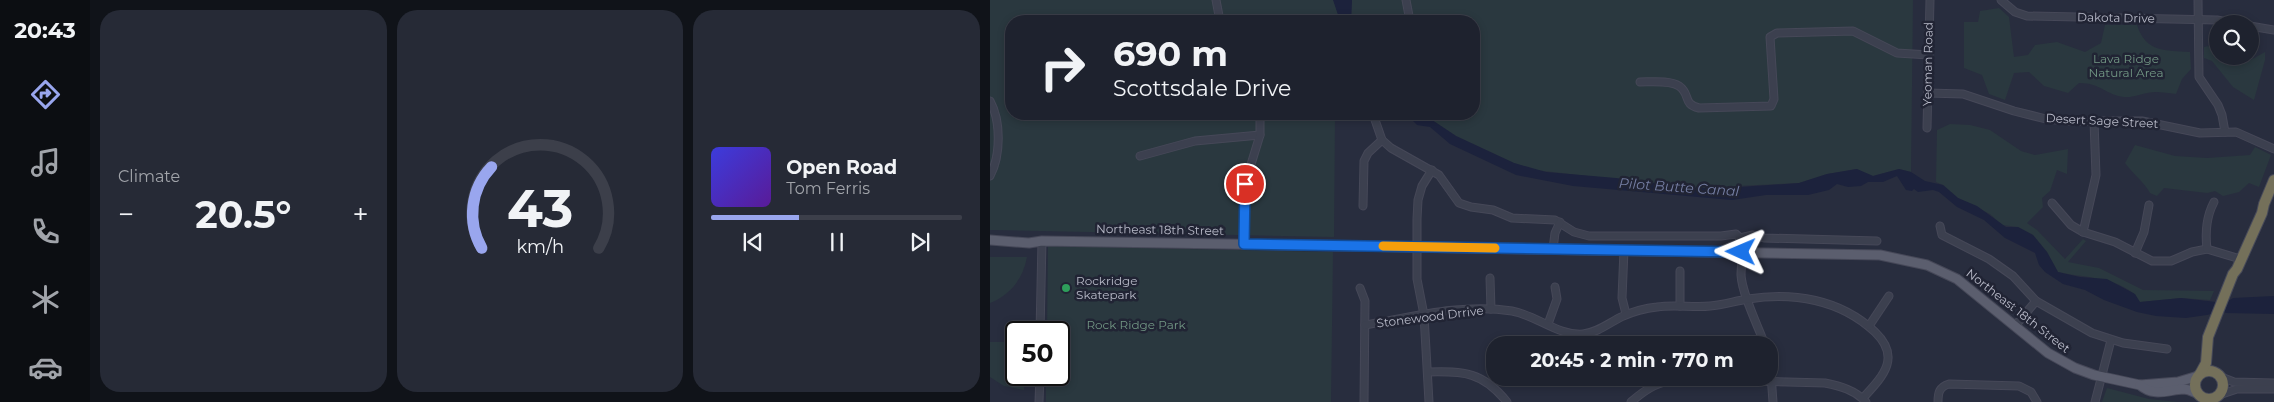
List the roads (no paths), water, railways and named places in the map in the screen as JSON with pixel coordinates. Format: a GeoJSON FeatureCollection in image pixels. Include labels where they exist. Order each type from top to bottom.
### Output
{"type":"FeatureCollection","features":[{"type":"Feature","properties":{"kind":"highway"},"geometry":{"type":"LineString","coordinates":[[2213,325],[2213,358],[2223,384],[2216,398],[2209,399],[2200,397],[2195,384],[2206,363],[2206,342],[2233,274],[2245,252],[2274,180]]}},
{"type":"Feature","properties":{"kind":"highway"},"geometry":{"type":"LineString","coordinates":[[2233,274],[2237,258],[2259,209],[2264,204]]}},
{"type":"Feature","properties":{"kind":"highway"},"geometry":{"type":"LineString","coordinates":[[2199,375],[2212,371],[2220,376]]}},
{"type":"Feature","properties":{"kind":"main road","name":"Northeast 18th Street"},"geometry":{"type":"LineString","coordinates":[[993,240],[1021,238],[1042,241],[1880,254],[1911,260],[1956,279],[2061,361],[2100,377],[2140,385],[2178,382],[2199,375]]}},
{"type":"Feature","properties":{"kind":"main road","name":"Northeast 18th Street"},"geometry":{"type":"LineString","coordinates":[[2140,385],[2151,391],[2163,393],[2184,389],[2200,397]]}},
{"type":"Feature","properties":{"kind":"street"},"geometry":{"type":"LineString","coordinates":[[1216,0],[1219,15]]}},
{"type":"Feature","properties":{"kind":"street"},"geometry":{"type":"LineString","coordinates":[[1406,0],[1409,15]]}},
{"type":"Feature","properties":{"kind":"street","name":"Yeoman Road"},"geometry":{"type":"LineString","coordinates":[[1927,128],[1930,0]]}},
{"type":"Feature","properties":{"kind":"street","name":"Dakota Drive"},"geometry":{"type":"LineString","coordinates":[[2001,0],[2015,12],[2027,16],[2209,21]]}},
{"type":"Feature","properties":{"kind":"street"},"geometry":{"type":"LineString","coordinates":[[2198,0],[2199,77],[2218,106],[2222,115],[2225,132]]}},
{"type":"Feature","properties":{"kind":"street"},"geometry":{"type":"LineString","coordinates":[[2259,28],[2274,30]]}},
{"type":"Feature","properties":{"kind":"street"},"geometry":{"type":"LineString","coordinates":[[1640,82],[1678,85],[1684,91],[1691,106],[1699,108],[1771,106],[1774,99],[1770,38],[1777,33],[1853,31],[1897,53],[1929,54]]}},
{"type":"Feature","properties":{"kind":"street","name":"Desert Sage Street"},"geometry":{"type":"LineString","coordinates":[[1928,93],[1964,94],[2014,111],[2046,119],[2142,121],[2200,133],[2225,132],[2247,136],[2274,149]]}},
{"type":"Feature","properties":{"kind":"street"},"geometry":{"type":"LineString","coordinates":[[990,101],[997,119],[997,139],[994,168],[990,176]]}},
{"type":"Feature","properties":{"kind":"street"},"geometry":{"type":"LineString","coordinates":[[1244,244],[1245,184],[1260,135],[1260,120]]}},
{"type":"Feature","properties":{"kind":"street"},"geometry":{"type":"LineString","coordinates":[[1375,120],[1382,140],[1391,148],[1432,170],[1444,181],[1454,198],[1465,206],[1492,210],[1512,218],[1549,219],[1560,222],[1574,232],[1589,236],[1721,236],[1733,233],[1740,238],[1753,235],[1764,238],[1877,241]]}},
{"type":"Feature","properties":{"kind":"street"},"geometry":{"type":"LineString","coordinates":[[2083,232],[2096,175],[2094,121]]}},
{"type":"Feature","properties":{"kind":"street"},"geometry":{"type":"LineString","coordinates":[[1140,156],[1195,141],[1260,135]]}},
{"type":"Feature","properties":{"kind":"street"},"geometry":{"type":"LineString","coordinates":[[1364,206],[1364,161],[1368,153],[1382,140]]}},
{"type":"Feature","properties":{"kind":"street"},"geometry":{"type":"LineString","coordinates":[[1429,402],[1424,315],[1417,279],[1417,247],[1418,200],[1422,186],[1432,170]]}},
{"type":"Feature","properties":{"kind":"street"},"geometry":{"type":"LineString","coordinates":[[2207,249],[2206,228],[2209,211],[2214,202]]}},
{"type":"Feature","properties":{"kind":"street"},"geometry":{"type":"LineString","coordinates":[[2052,203],[2071,225],[2083,232],[2115,242],[2152,261],[2165,262],[2178,259],[2192,252],[2207,249],[2237,258]]}},
{"type":"Feature","properties":{"kind":"street"},"geometry":{"type":"LineString","coordinates":[[2135,253],[2144,232],[2149,205]]}},
{"type":"Feature","properties":{"kind":"street"},"geometry":{"type":"LineString","coordinates":[[1554,249],[1555,233],[1560,222]]}},
{"type":"Feature","properties":{"kind":"street"},"geometry":{"type":"LineString","coordinates":[[1940,226],[1942,236],[1989,260],[2013,276],[2036,301],[2079,327],[2111,340],[2166,349]]}},
{"type":"Feature","properties":{"kind":"street"},"geometry":{"type":"LineString","coordinates":[[1740,238],[1741,277],[1763,336]]}},
{"type":"Feature","properties":{"kind":"street"},"geometry":{"type":"LineString","coordinates":[[1040,321],[1042,241]]}},
{"type":"Feature","properties":{"kind":"street"},"geometry":{"type":"LineString","coordinates":[[1624,250],[1622,298],[1626,314]]}},
{"type":"Feature","properties":{"kind":"street"},"geometry":{"type":"LineString","coordinates":[[1680,271],[1680,306]]}},
{"type":"Feature","properties":{"kind":"street"},"geometry":{"type":"LineString","coordinates":[[1490,278],[1490,309]]}},
{"type":"Feature","properties":{"kind":"street"},"geometry":{"type":"LineString","coordinates":[[1548,324],[1557,299],[1555,287]]}},
{"type":"Feature","properties":{"kind":"street"},"geometry":{"type":"LineString","coordinates":[[1360,288],[1365,301],[1364,402]]}},
{"type":"Feature","properties":{"kind":"street"},"geometry":{"type":"LineString","coordinates":[[1869,326],[1889,296]]}},
{"type":"Feature","properties":{"kind":"street","name":"Stonewood Drrive"},"geometry":{"type":"LineString","coordinates":[[1365,325],[1463,310],[1490,309],[1514,311],[1564,332],[1583,334],[1593,332],[1626,314],[1657,307],[1709,306],[1749,299],[1792,297],[1821,301],[1846,311],[1869,326],[1883,340],[1888,360],[1885,372],[1864,400]]}},
{"type":"Feature","properties":{"kind":"street"},"geometry":{"type":"LineString","coordinates":[[2015,326],[2036,301]]}},
{"type":"Feature","properties":{"kind":"street"},"geometry":{"type":"LineString","coordinates":[[2094,402],[2111,340]]}},
{"type":"Feature","properties":{"kind":"street"},"geometry":{"type":"LineString","coordinates":[[1428,372],[1456,372],[1478,376],[1489,382],[1506,402]]}},
{"type":"Feature","properties":{"kind":"street"},"geometry":{"type":"LineString","coordinates":[[2220,376],[2234,382],[2274,383]]}},
{"type":"Feature","properties":{"kind":"street"},"geometry":{"type":"LineString","coordinates":[[1778,382],[1838,385],[1864,400]]}},
{"type":"Feature","properties":{"kind":"street"},"geometry":{"type":"LineString","coordinates":[[1938,402],[1939,391],[1943,386],[1949,384],[2019,386],[2031,392],[2037,402]]}},
{"type":"Feature","properties":{"kind":"street"},"geometry":{"type":"LineString","coordinates":[[1039,402],[1040,386]]}},
{"type":"Feature","properties":{"kind":"street"},"geometry":{"type":"LineString","coordinates":[[1631,402],[1651,386]]}},
{"type":"Feature","properties":{"kind":"street"},"geometry":{"type":"LineString","coordinates":[[1772,386],[1773,402]]}},
{"type":"Feature","properties":{"kind":"street"},"geometry":{"type":"LineString","coordinates":[[2216,398],[2237,389],[2274,389]]}},
{"type":"Feature","properties":{"kind":"water"},"geometry":{"type":"Polygon","coordinates":[[[1333,0],[1352,0],[1351,15],[1338,15],[1333,0]]]}},
{"type":"Feature","properties":{"kind":"water","name":"Pilot Butte Canal"},"geometry":{"type":"Polygon","coordinates":[[[1412,120],[1432,120],[1456,136],[1514,163],[1546,172],[1616,178],[1693,188],[1799,183],[1827,174],[1857,169],[1873,176],[1899,169],[1911,172],[1925,181],[1943,185],[1958,198],[1977,206],[2006,227],[2018,227],[2033,235],[2047,252],[2058,272],[2080,277],[2107,279],[2135,294],[2140,302],[2181,298],[2225,303],[2233,298],[2274,296],[2274,314],[2226,313],[2223,311],[2186,318],[2156,316],[2137,312],[2104,300],[2085,290],[2063,284],[2045,272],[2039,265],[2035,253],[2005,238],[1984,220],[1957,207],[1939,192],[1933,190],[1918,192],[1914,189],[1912,191],[1906,190],[1897,176],[1883,182],[1868,182],[1861,186],[1848,187],[1837,184],[1829,190],[1808,195],[1766,195],[1732,200],[1573,186],[1516,175],[1450,144],[1430,127],[1417,125],[1412,120]]]}},
{"type":"Feature","properties":{"kind":"place","name":"Rockridge Skatepark"},"geometry":{"type":"Point","coordinates":[1066,288]}},
{"type":"Feature","properties":{"kind":"park label","name":"Lava Ridge Natural Area"},"geometry":{"type":"Point","coordinates":[2126,66]}},
{"type":"Feature","properties":{"kind":"park label","name":"Rock Ridge Park"},"geometry":{"type":"Point","coordinates":[1136,325]}}]}
